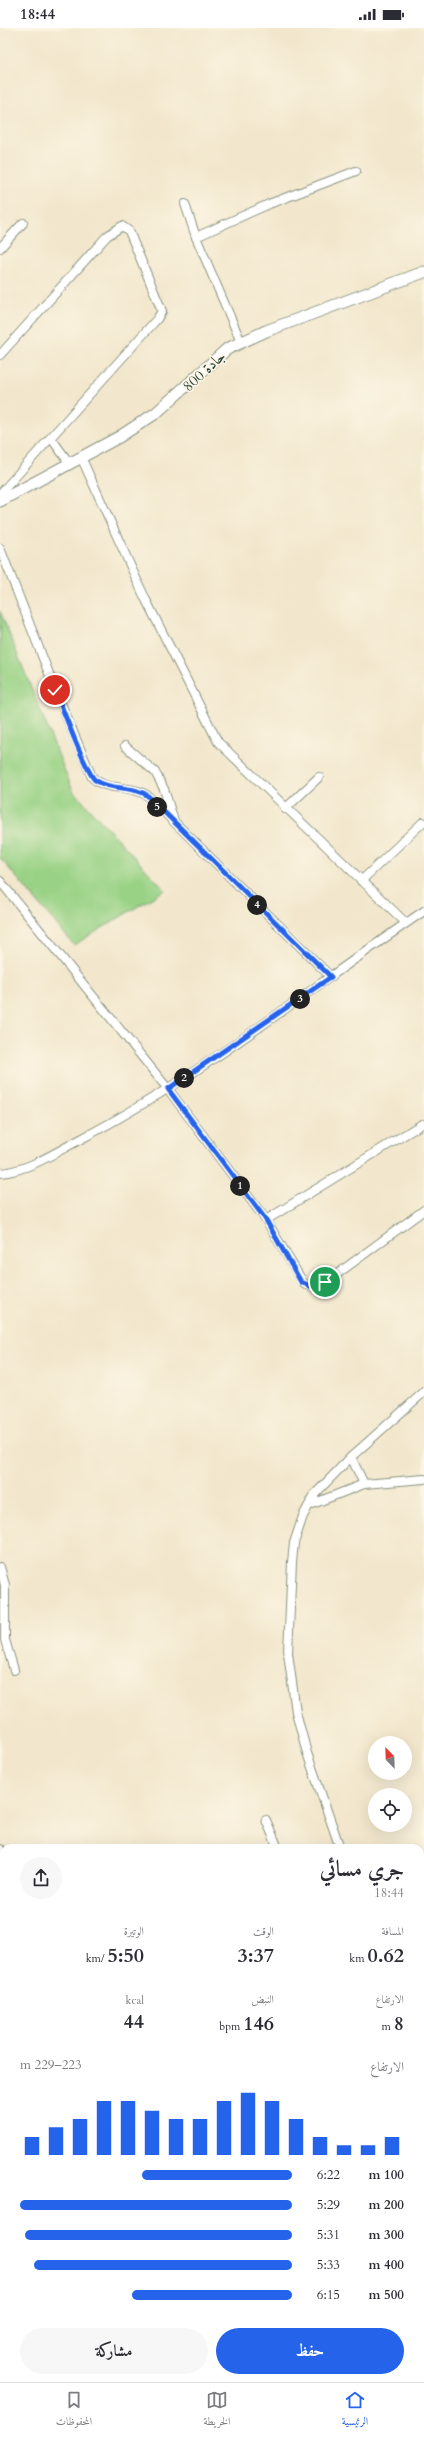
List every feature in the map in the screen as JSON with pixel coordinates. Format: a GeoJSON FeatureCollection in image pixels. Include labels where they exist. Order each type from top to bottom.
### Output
{"type":"FeatureCollection","features":[{"type":"Feature","properties":{"kind":"main road","name":"جادة 800"},"geometry":{"type":"LineString","coordinates":[[0,501],[70,464],[156,413],[186,388],[207,364],[227,348],[424,272]]}},
{"type":"Feature","properties":{"kind":"street"},"geometry":{"type":"LineString","coordinates":[[196,237],[269,204],[356,171]]}},
{"type":"Feature","properties":{"kind":"street"},"geometry":{"type":"LineString","coordinates":[[185,204],[196,237],[241,342]]}},
{"type":"Feature","properties":{"kind":"street"},"geometry":{"type":"LineString","coordinates":[[0,248],[23,223]]}},
{"type":"Feature","properties":{"kind":"street"},"geometry":{"type":"LineString","coordinates":[[0,355],[107,236],[122,226],[130,231],[162,311],[157,320],[0,494]]}},
{"type":"Feature","properties":{"kind":"street"},"geometry":{"type":"LineString","coordinates":[[52,438],[70,464]]}},
{"type":"Feature","properties":{"kind":"street"},"geometry":{"type":"LineString","coordinates":[[81,457],[145,598],[218,742],[406,923]]}},
{"type":"Feature","properties":{"kind":"street"},"geometry":{"type":"LineString","coordinates":[[0,548],[55,690],[92,777],[111,786],[143,792],[331,977]]}},
{"type":"Feature","properties":{"kind":"street"},"geometry":{"type":"LineString","coordinates":[[125,746],[155,772],[164,789],[169,810],[177,827]]}},
{"type":"Feature","properties":{"kind":"street"},"geometry":{"type":"LineString","coordinates":[[286,809],[319,778]]}},
{"type":"Feature","properties":{"kind":"street"},"geometry":{"type":"LineString","coordinates":[[361,881],[423,822]]}},
{"type":"Feature","properties":{"kind":"street"},"geometry":{"type":"LineString","coordinates":[[0,881],[168,1089],[266,1220],[301,1282],[308,1287],[314,1287],[325,1282],[424,1210]]}},
{"type":"Feature","properties":{"kind":"street"},"geometry":{"type":"LineString","coordinates":[[0,1173],[20,1168],[64,1148],[168,1089],[424,911]]}},
{"type":"Feature","properties":{"kind":"street"},"geometry":{"type":"LineString","coordinates":[[266,1220],[422,1124]]}},
{"type":"Feature","properties":{"kind":"street"},"geometry":{"type":"LineString","coordinates":[[339,1844],[307,1753],[298,1719],[288,1653],[292,1562],[298,1528],[315,1494],[352,1457],[424,1392]]}},
{"type":"Feature","properties":{"kind":"street"},"geometry":{"type":"LineString","coordinates":[[352,1457],[364,1484]]}},
{"type":"Feature","properties":{"kind":"street"},"geometry":{"type":"LineString","coordinates":[[310,1505],[364,1484],[424,1479]]}},
{"type":"Feature","properties":{"kind":"street"},"geometry":{"type":"LineString","coordinates":[[0,1567],[5,1585],[5,1640],[14,1670]]}},
{"type":"Feature","properties":{"kind":"street"},"geometry":{"type":"LineString","coordinates":[[266,1820],[276,1844]]}},
{"type":"Feature","properties":{"kind":"green space"},"geometry":{"type":"Polygon","coordinates":[[[0,611],[73,791],[165,890],[74,945],[0,858],[0,611]]]}},
{"type":"Feature","properties":{"kind":"route"},"geometry":{"type":"LineString","coordinates":[[55,690],[92,777],[95,780],[111,786],[143,792],[148,796],[158,808],[331,977],[168,1089],[266,1220],[301,1282],[308,1287],[316,1287],[325,1282]]}}]}
